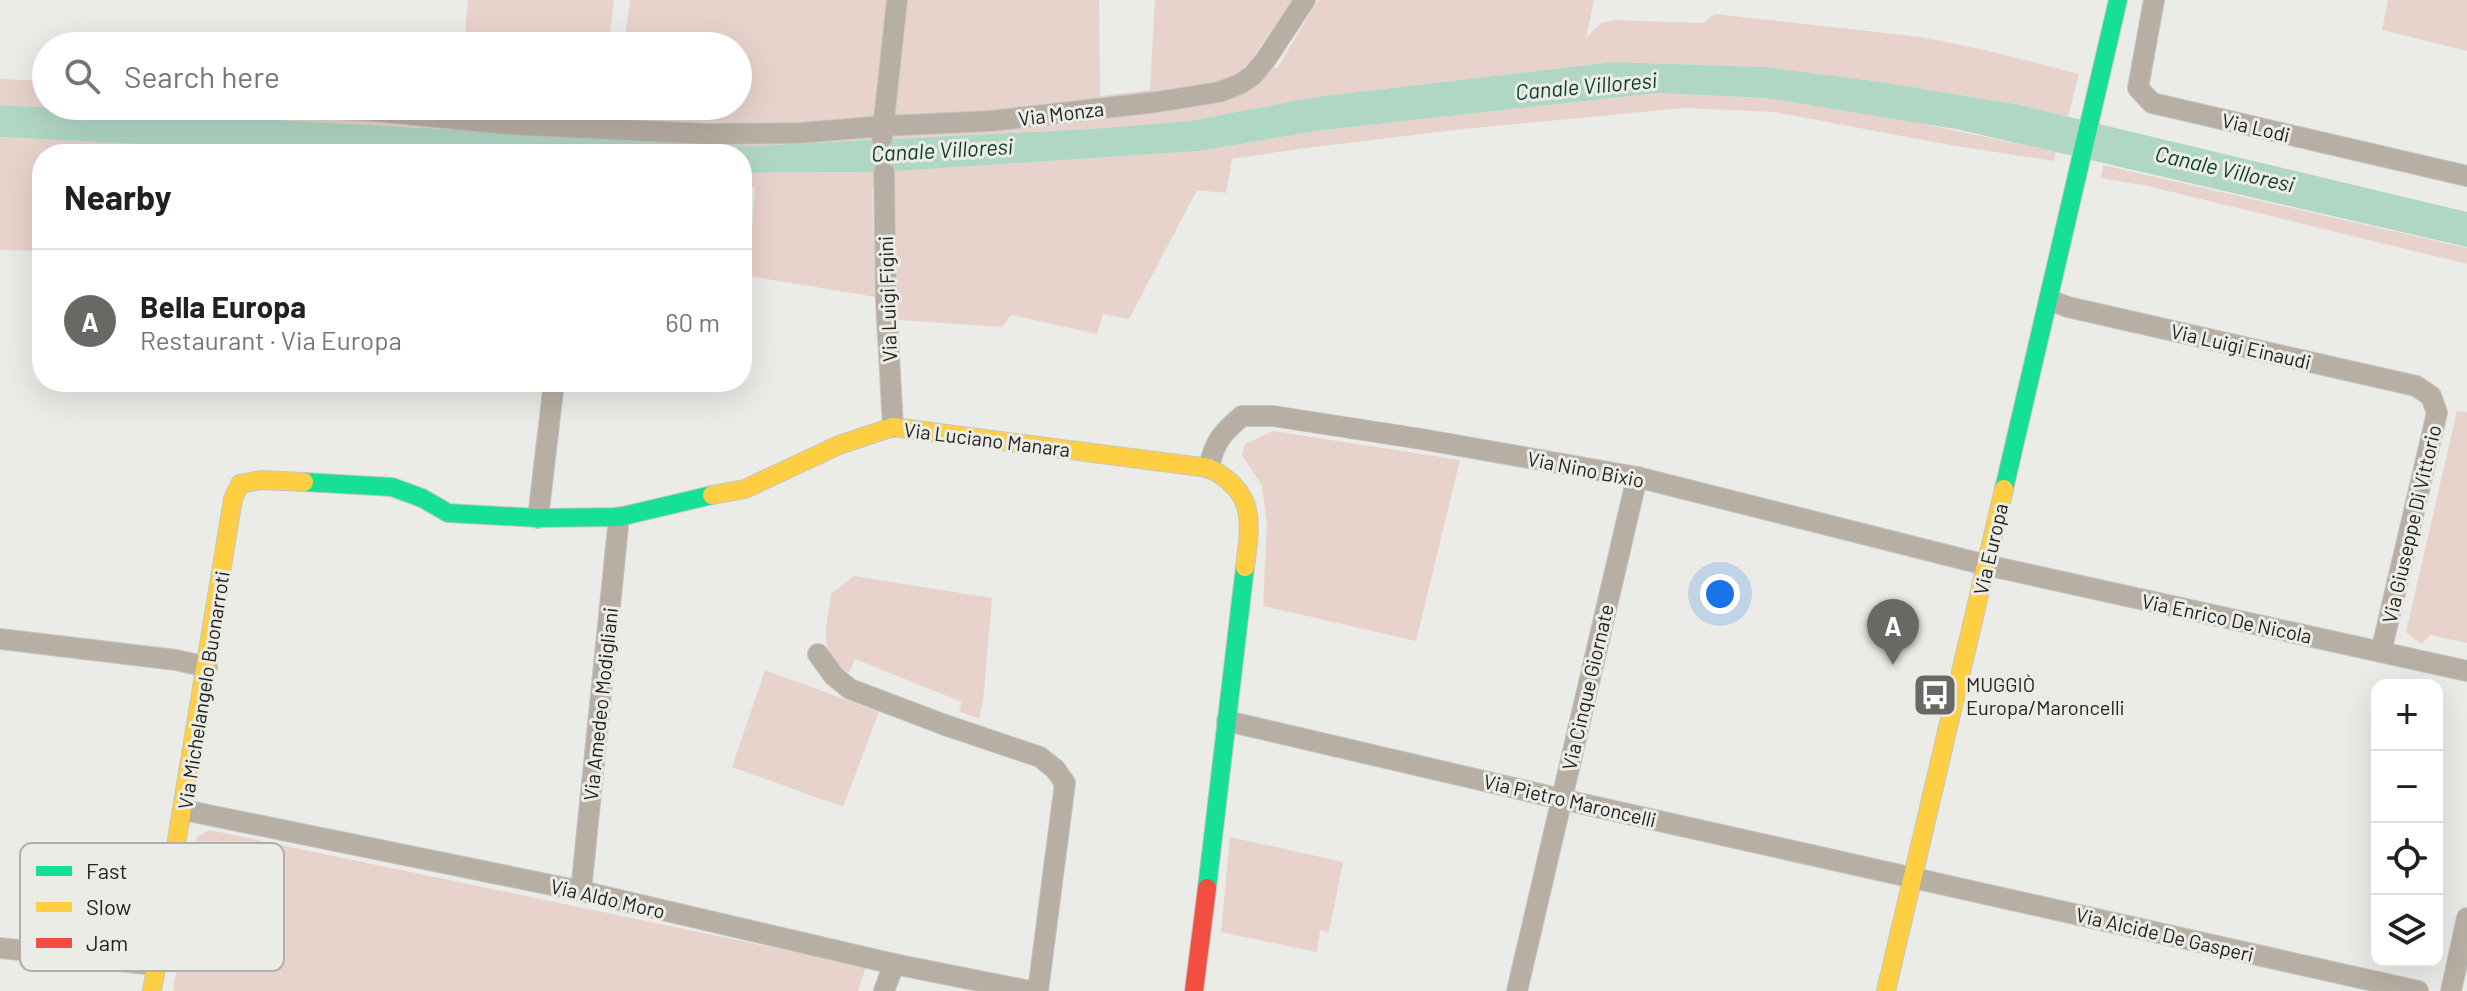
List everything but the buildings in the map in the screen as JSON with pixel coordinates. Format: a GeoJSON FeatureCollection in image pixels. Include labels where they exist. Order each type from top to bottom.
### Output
{"type":"FeatureCollection","features":[{"type":"Feature","properties":{"kind":"street"},"geometry":{"type":"LineString","coordinates":[[883,132],[897,0]]}},
{"type":"Feature","properties":{"kind":"street","name":"Via Monza"},"geometry":{"type":"LineString","coordinates":[[465,120],[708,134],[883,132],[1157,102],[1219,92],[1240,84],[1253,75],[1305,0]]}},
{"type":"Feature","properties":{"kind":"street","name":"Via Europa"},"geometry":{"type":"LineString","coordinates":[[1886,991],[2118,0]]}},
{"type":"Feature","properties":{"kind":"street","name":"Via Lodi"},"geometry":{"type":"LineString","coordinates":[[2154,0],[2138,88],[2152,103],[2467,176]]}},
{"type":"Feature","properties":{"kind":"street","name":"Via Luigi Figini"},"geometry":{"type":"LineString","coordinates":[[884,172],[886,301],[893,427]]}},
{"type":"Feature","properties":{"kind":"street","name":"Via Luigi Einaudi"},"geometry":{"type":"LineString","coordinates":[[2049,300],[2068,307],[2416,386],[2431,396]]}},
{"type":"Feature","properties":{"kind":"street"},"geometry":{"type":"LineString","coordinates":[[538,518],[553,392]]}},
{"type":"Feature","properties":{"kind":"street","name":"Via Giuseppe Di Vittorio"},"geometry":{"type":"LineString","coordinates":[[2381,652],[2437,413],[2431,396]]}},
{"type":"Feature","properties":{"kind":"street","name":"Via Nino Bixio"},"geometry":{"type":"LineString","coordinates":[[1209,468],[1221,435],[1242,416],[1273,416],[1637,477],[1986,565]]}},
{"type":"Feature","properties":{"kind":"street","name":"Via Luciano Manara"},"geometry":{"type":"LineString","coordinates":[[240,484],[261,480],[392,487],[422,498],[448,513],[538,518],[619,517],[678,501],[745,489],[839,445],[893,427],[1209,468],[1227,475],[1240,488],[1248,504],[1244,580],[1194,991]]}},
{"type":"Feature","properties":{"kind":"street","name":"Via Cinque Giornate"},"geometry":{"type":"LineString","coordinates":[[1517,991],[1637,477]]}},
{"type":"Feature","properties":{"kind":"street","name":"Via Michelangelo Buonarroti"},"geometry":{"type":"LineString","coordinates":[[178,843],[233,499],[240,484]]}},
{"type":"Feature","properties":{"kind":"street","name":"Via Amedeo Modigliani"},"geometry":{"type":"LineString","coordinates":[[581,891],[619,517]]}},
{"type":"Feature","properties":{"kind":"street","name":"Via Enrico De Nicola"},"geometry":{"type":"LineString","coordinates":[[1986,565],[2467,671]]}},
{"type":"Feature","properties":{"kind":"street"},"geometry":{"type":"LineString","coordinates":[[0,639],[176,660],[207,667]]}},
{"type":"Feature","properties":{"kind":"street"},"geometry":{"type":"LineString","coordinates":[[818,654],[834,676],[850,689],[1040,757],[1055,769],[1065,783],[1038,991]]}},
{"type":"Feature","properties":{"kind":"street","name":"Via Pietro Maroncelli"},"geometry":{"type":"LineString","coordinates":[[1227,721],[1913,877]]}},
{"type":"Feature","properties":{"kind":"street","name":"Via Aldo Moro"},"geometry":{"type":"LineString","coordinates":[[184,810],[581,891],[894,964],[1030,991]]}},
{"type":"Feature","properties":{"kind":"street","name":"Via Alcide De Gasperi"},"geometry":{"type":"LineString","coordinates":[[1913,877],[2418,991]]}},
{"type":"Feature","properties":{"kind":"street"},"geometry":{"type":"LineString","coordinates":[[2451,991],[2467,918]]}},
{"type":"Feature","properties":{"kind":"street"},"geometry":{"type":"LineString","coordinates":[[0,948],[20,950]]}},
{"type":"Feature","properties":{"kind":"street"},"geometry":{"type":"LineString","coordinates":[[884,991],[894,964]]}},
{"type":"Feature","properties":{"kind":"street","name":"Via Michelangelo Buonarroti"},"geometry":{"type":"LineString","coordinates":[[152,991],[155,971]]}},
{"type":"Feature","properties":{"kind":"shaded area"},"geometry":{"type":"Polygon","coordinates":[[[468,0],[614,0],[610,32],[465,32],[468,0]]]}},
{"type":"Feature","properties":{"kind":"shaded area"},"geometry":{"type":"Polygon","coordinates":[[[630,0],[1099,0],[1100,96],[1150,90],[1155,0],[1293,0],[1250,61],[1234,77],[1278,67],[1318,0],[1594,0],[1586,38],[1601,23],[1614,20],[1703,23],[1715,14],[1921,37],[2079,74],[2068,116],[1963,95],[1765,67],[1613,62],[1315,97],[1190,121],[753,146],[275,120],[752,120],[752,32],[626,32],[630,0]]]}},
{"type":"Feature","properties":{"kind":"shaded area"},"geometry":{"type":"Polygon","coordinates":[[[2388,0],[2467,0],[2467,51],[2382,30],[2388,0]]]}},
{"type":"Feature","properties":{"kind":"shaded area"},"geometry":{"type":"Polygon","coordinates":[[[0,79],[32,80],[32,107],[0,105],[0,79]]]}},
{"type":"Feature","properties":{"kind":"shaded area"},"geometry":{"type":"Polygon","coordinates":[[[1658,93],[1765,98],[1882,115],[2056,152],[2054,161],[1774,112],[1685,108],[1464,129],[1232,159],[1226,193],[1197,190],[1129,319],[1103,314],[1097,334],[1011,315],[1002,327],[898,320],[895,185],[872,189],[876,297],[752,276],[755,187],[752,187],[752,173],[884,172],[1199,151],[1324,130],[1658,93]]]}},
{"type":"Feature","properties":{"kind":"shaded area"},"geometry":{"type":"Polygon","coordinates":[[[0,137],[140,144],[32,144],[32,251],[0,250],[0,137]]]}},
{"type":"Feature","properties":{"kind":"shaded area"},"geometry":{"type":"Polygon","coordinates":[[[2103,165],[2467,248],[2467,264],[2148,186],[2101,178],[2103,165]]]}},
{"type":"Feature","properties":{"kind":"shaded area"},"geometry":{"type":"Polygon","coordinates":[[[2457,411],[2467,412],[2467,643],[2431,635],[2421,644],[2406,632],[2457,411]]]}},
{"type":"Feature","properties":{"kind":"shaded area"},"geometry":{"type":"Polygon","coordinates":[[[1273,431],[1460,460],[1416,641],[1263,606],[1267,525],[1262,486],[1242,455],[1245,444],[1273,431]]]}},
{"type":"Feature","properties":{"kind":"shaded area"},"geometry":{"type":"Polygon","coordinates":[[[854,576],[992,598],[979,719],[959,711],[962,702],[855,659],[849,673],[839,665],[832,656],[826,638],[831,594],[854,576]]]}},
{"type":"Feature","properties":{"kind":"shaded area"},"geometry":{"type":"Polygon","coordinates":[[[765,670],[879,712],[843,807],[732,767],[765,670]]]}},
{"type":"Feature","properties":{"kind":"shaded area"},"geometry":{"type":"Polygon","coordinates":[[[209,830],[271,843],[196,843],[197,837],[209,830]]]}},
{"type":"Feature","properties":{"kind":"shaded area"},"geometry":{"type":"Polygon","coordinates":[[[1230,837],[1343,862],[1329,932],[1320,930],[1317,952],[1221,932],[1230,837]]]}},
{"type":"Feature","properties":{"kind":"shaded area"},"geometry":{"type":"Polygon","coordinates":[[[284,846],[866,967],[858,991],[173,991],[176,971],[284,971],[284,846]]]}},
{"type":"Feature","properties":{"kind":"water","name":"Canale Villoresi"},"geometry":{"type":"Polygon","coordinates":[[[1613,62],[1765,67],[2015,104],[2467,212],[2467,247],[1956,129],[1765,98],[1658,93],[1324,130],[1199,151],[884,172],[752,173],[752,146],[1190,121],[1315,97],[1613,62]]]}},
{"type":"Feature","properties":{"kind":"water"},"geometry":{"type":"Polygon","coordinates":[[[0,105],[32,107],[32,120],[275,120],[716,144],[140,144],[0,137],[0,105]]]}},
{"type":"Feature","properties":{"kind":"traffic: fast"},"geometry":{"type":"LineString","coordinates":[[2004,489],[2118,0]]}},
{"type":"Feature","properties":{"kind":"traffic: fast"},"geometry":{"type":"LineString","coordinates":[[304,482],[392,487],[422,498],[448,513],[538,518],[619,517],[712,495]]}},
{"type":"Feature","properties":{"kind":"traffic: fast"},"geometry":{"type":"LineString","coordinates":[[1207,888],[1245,567]]}},
{"type":"Feature","properties":{"kind":"traffic: slow"},"geometry":{"type":"LineString","coordinates":[[712,495],[745,489],[839,445],[893,427],[1209,468],[1224,477],[1243,498],[1249,522],[1245,567]]}},
{"type":"Feature","properties":{"kind":"traffic: slow"},"geometry":{"type":"LineString","coordinates":[[176,843],[233,499],[240,484],[261,480],[304,482]]}},
{"type":"Feature","properties":{"kind":"traffic: slow"},"geometry":{"type":"LineString","coordinates":[[1886,991],[2004,489]]}},
{"type":"Feature","properties":{"kind":"traffic: slow"},"geometry":{"type":"LineString","coordinates":[[152,991],[155,971]]}},
{"type":"Feature","properties":{"kind":"traffic: jam"},"geometry":{"type":"LineString","coordinates":[[1194,991],[1207,888]]}},
{"type":"Feature","properties":{"kind":"place","name":"Bella Europa"},"geometry":{"type":"Point","coordinates":[1893,665]}},
{"type":"Feature","properties":{"kind":"place","name":"MUGGIÒ Europa/Maroncelli"},"geometry":{"type":"Point","coordinates":[1935,695]}}]}
